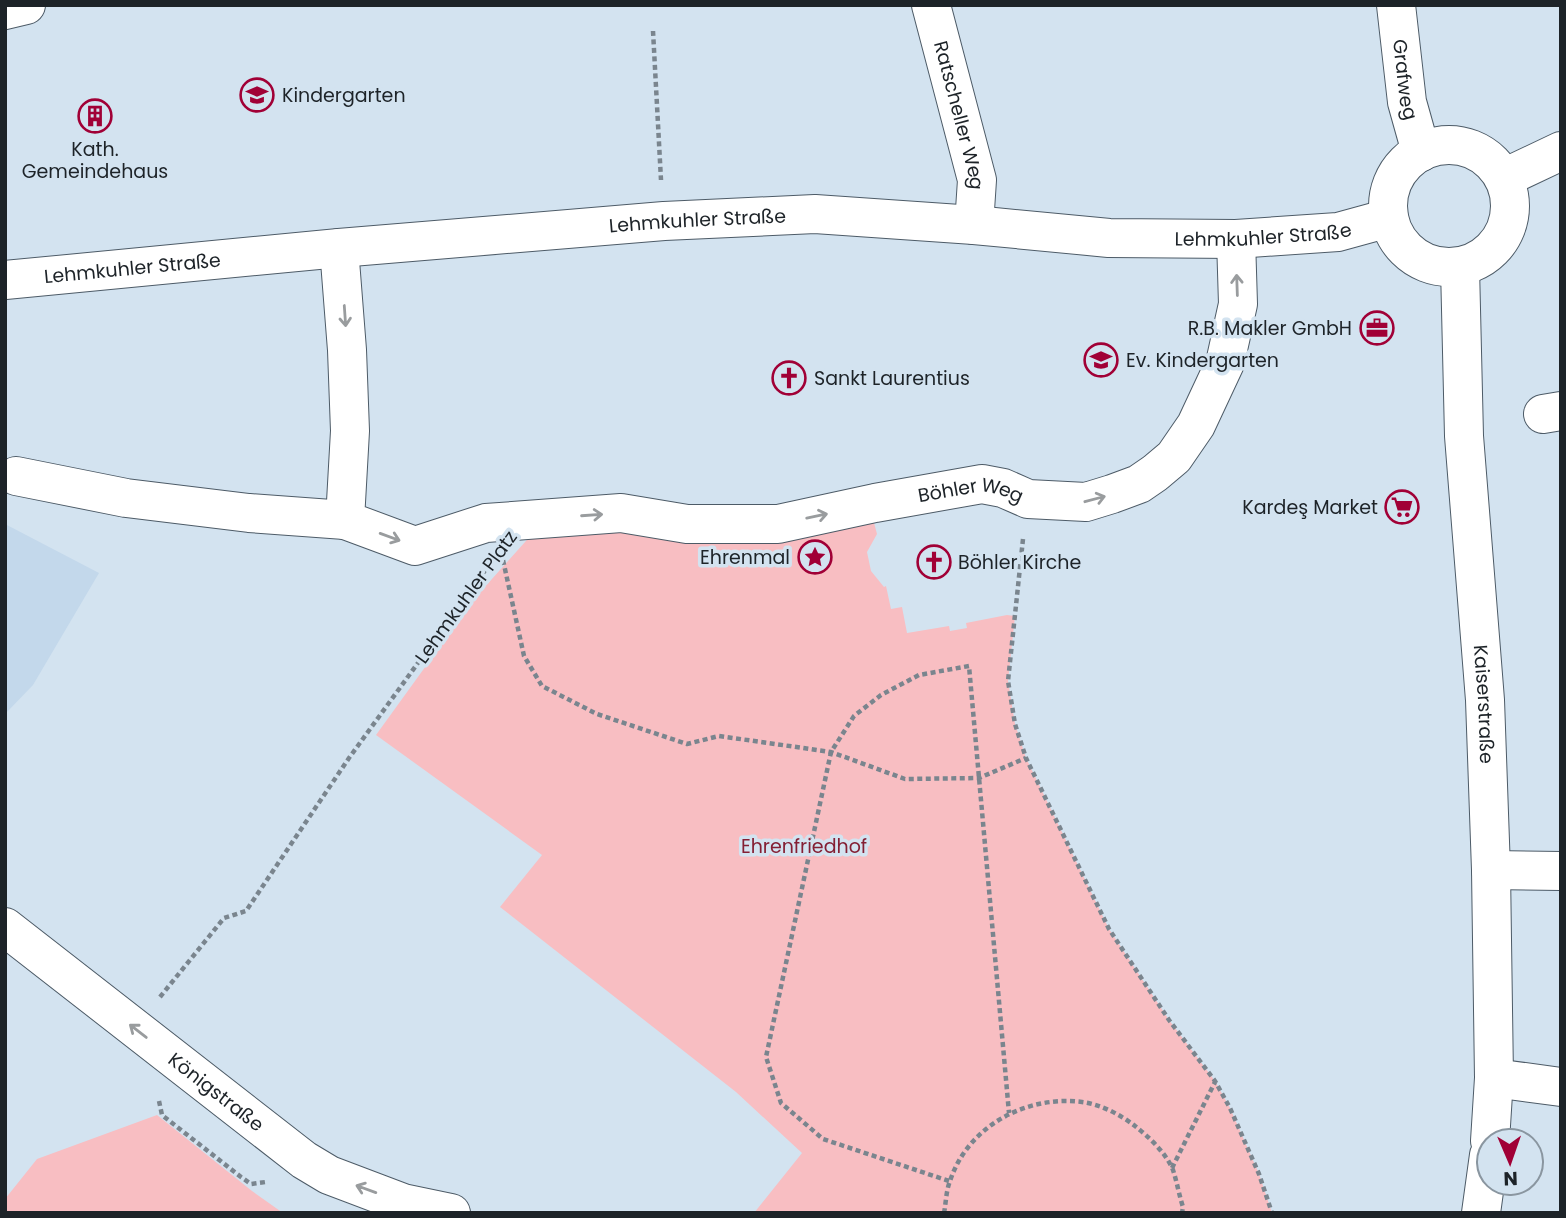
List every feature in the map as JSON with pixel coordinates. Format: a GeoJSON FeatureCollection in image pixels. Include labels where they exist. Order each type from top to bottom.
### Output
{"type":"FeatureCollection","features":[{"type":"Feature","properties":{"kind":"street"},"geometry":{"type":"LineString","coordinates":[[5,10],[26,5]]}},
{"type":"Feature","properties":{"kind":"street","name":"Ratscheller Weg"},"geometry":{"type":"LineString","coordinates":[[931,5],[977,180],[974,225]]}},
{"type":"Feature","properties":{"kind":"street","name":"Grafweg"},"geometry":{"type":"LineString","coordinates":[[1396,5],[1406,102],[1421,152]]}},
{"type":"Feature","properties":{"kind":"street"},"geometry":{"type":"LineString","coordinates":[[1438,146],[1462,146],[1489,159],[1504,178],[1511,205],[1510,217],[1498,243],[1486,256],[1460,267],[1432,265],[1414,257],[1398,240],[1389,218],[1388,203],[1392,184],[1402,167],[1421,152],[1438,146]]}},
{"type":"Feature","properties":{"kind":"street"},"geometry":{"type":"LineString","coordinates":[[1504,178],[1561,151]]}},
{"type":"Feature","properties":{"kind":"street","name":"Lehmkuhler Straße"},"geometry":{"type":"LineString","coordinates":[[5,280],[664,221],[815,214],[1109,237],[1236,239],[1338,232],[1389,218]]}},
{"type":"Feature","properties":{"kind":"street","name":"Böhler Weg"},"geometry":{"type":"LineString","coordinates":[[503,530],[621,513],[687,524],[778,524],[982,484],[1003,488],[1028,499],[1086,502],[1139,484],[1174,457],[1196,425],[1225,363],[1238,304],[1236,239]]}},
{"type":"Feature","properties":{"kind":"street"},"geometry":{"type":"LineString","coordinates":[[339,248],[350,431],[345,520]]}},
{"type":"Feature","properties":{"kind":"street","name":"Kaiserstraße"},"geometry":{"type":"LineString","coordinates":[[1460,267],[1464,436],[1485,700],[1494,1078],[1491,1127]]}},
{"type":"Feature","properties":{"kind":"street","name":"Lehmkuhler Platz"},"geometry":{"type":"LineString","coordinates":[[16,476],[126,498],[249,513],[345,520],[415,546],[503,530]]}},
{"type":"Feature","properties":{"kind":"street"},"geometry":{"type":"LineString","coordinates":[[1491,870],[1561,871]]}},
{"type":"Feature","properties":{"kind":"street","name":"Königstraße"},"geometry":{"type":"LineString","coordinates":[[5,928],[303,1160],[329,1175],[403,1203],[451,1213]]}},
{"type":"Feature","properties":{"kind":"street"},"geometry":{"type":"LineString","coordinates":[[1494,1078],[1561,1087]]}},
{"type":"Feature","properties":{"kind":"path"},"geometry":{"type":"LineString","coordinates":[[653,31],[664,221]]}},
{"type":"Feature","properties":{"kind":"path"},"geometry":{"type":"LineString","coordinates":[[1028,499],[1008,681],[1026,758],[1109,929],[1169,1020],[1215,1081],[1230,1108],[1259,1174],[1272,1213]]}},
{"type":"Feature","properties":{"kind":"path"},"geometry":{"type":"LineString","coordinates":[[503,530],[524,656],[542,686],[597,714],[687,744],[719,736],[831,752],[905,779],[979,778],[1026,758]]}},
{"type":"Feature","properties":{"kind":"path","name":"Lehmkuhler Platz"},"geometry":{"type":"LineString","coordinates":[[135,1029],[224,918],[246,911],[503,530]]}},
{"type":"Feature","properties":{"kind":"path"},"geometry":{"type":"LineString","coordinates":[[950,1181],[823,1139],[782,1103],[765,1057],[831,752],[854,716],[881,695],[919,675],[969,666],[1009,1113]]}},
{"type":"Feature","properties":{"kind":"path"},"geometry":{"type":"LineString","coordinates":[[1172,1169],[1215,1081]]}},
{"type":"Feature","properties":{"kind":"path"},"geometry":{"type":"LineString","coordinates":[[944,1213],[950,1181],[963,1154],[984,1131],[1009,1113],[1045,1102],[1084,1102],[1120,1114],[1150,1138],[1172,1169],[1183,1207],[1182,1213]]}},
{"type":"Feature","properties":{"kind":"shaded area"},"geometry":{"type":"Polygon","coordinates":[[[5,524],[99,573],[33,685],[5,714],[5,524]]]}},
{"type":"Feature","properties":{"kind":"green space","name":"Ehrenfriedhof"},"geometry":{"type":"Polygon","coordinates":[[[873,519],[877,534],[867,552],[871,571],[884,587],[886,586],[891,609],[902,607],[907,633],[949,626],[950,631],[967,628],[966,623],[1007,615],[1015,616],[1008,681],[1015,724],[1026,758],[1109,929],[1169,1020],[1215,1081],[1230,1108],[1259,1174],[1272,1213],[754,1213],[802,1153],[736,1092],[500,907],[542,855],[376,735],[475,598],[534,532],[873,519]]]}},
{"type":"Feature","properties":{"kind":"green space"},"geometry":{"type":"Polygon","coordinates":[[[157,1115],[283,1213],[5,1213],[5,1199],[37,1159],[157,1115]]]}},
{"type":"Feature","properties":{"kind":"place","name":"Kindergarten"},"geometry":{"type":"Point","coordinates":[257,95]}},
{"type":"Feature","properties":{"kind":"place","name":"Kath. Gemeindehaus"},"geometry":{"type":"Point","coordinates":[95,116]}},
{"type":"Feature","properties":{"kind":"place","name":"R.B. Makler GmbH"},"geometry":{"type":"Point","coordinates":[1377,328]}},
{"type":"Feature","properties":{"kind":"place","name":"Ev. Kindergarten"},"geometry":{"type":"Point","coordinates":[1101,360]}},
{"type":"Feature","properties":{"kind":"place","name":"Sankt Laurentius"},"geometry":{"type":"Point","coordinates":[789,378]}},
{"type":"Feature","properties":{"kind":"place","name":"Kardeş Market"},"geometry":{"type":"Point","coordinates":[1402,507]}},
{"type":"Feature","properties":{"kind":"place","name":"Ehrenmal"},"geometry":{"type":"Point","coordinates":[815,557]}},
{"type":"Feature","properties":{"kind":"place","name":"Böhler Kirche"},"geometry":{"type":"Point","coordinates":[934,562]}}]}
